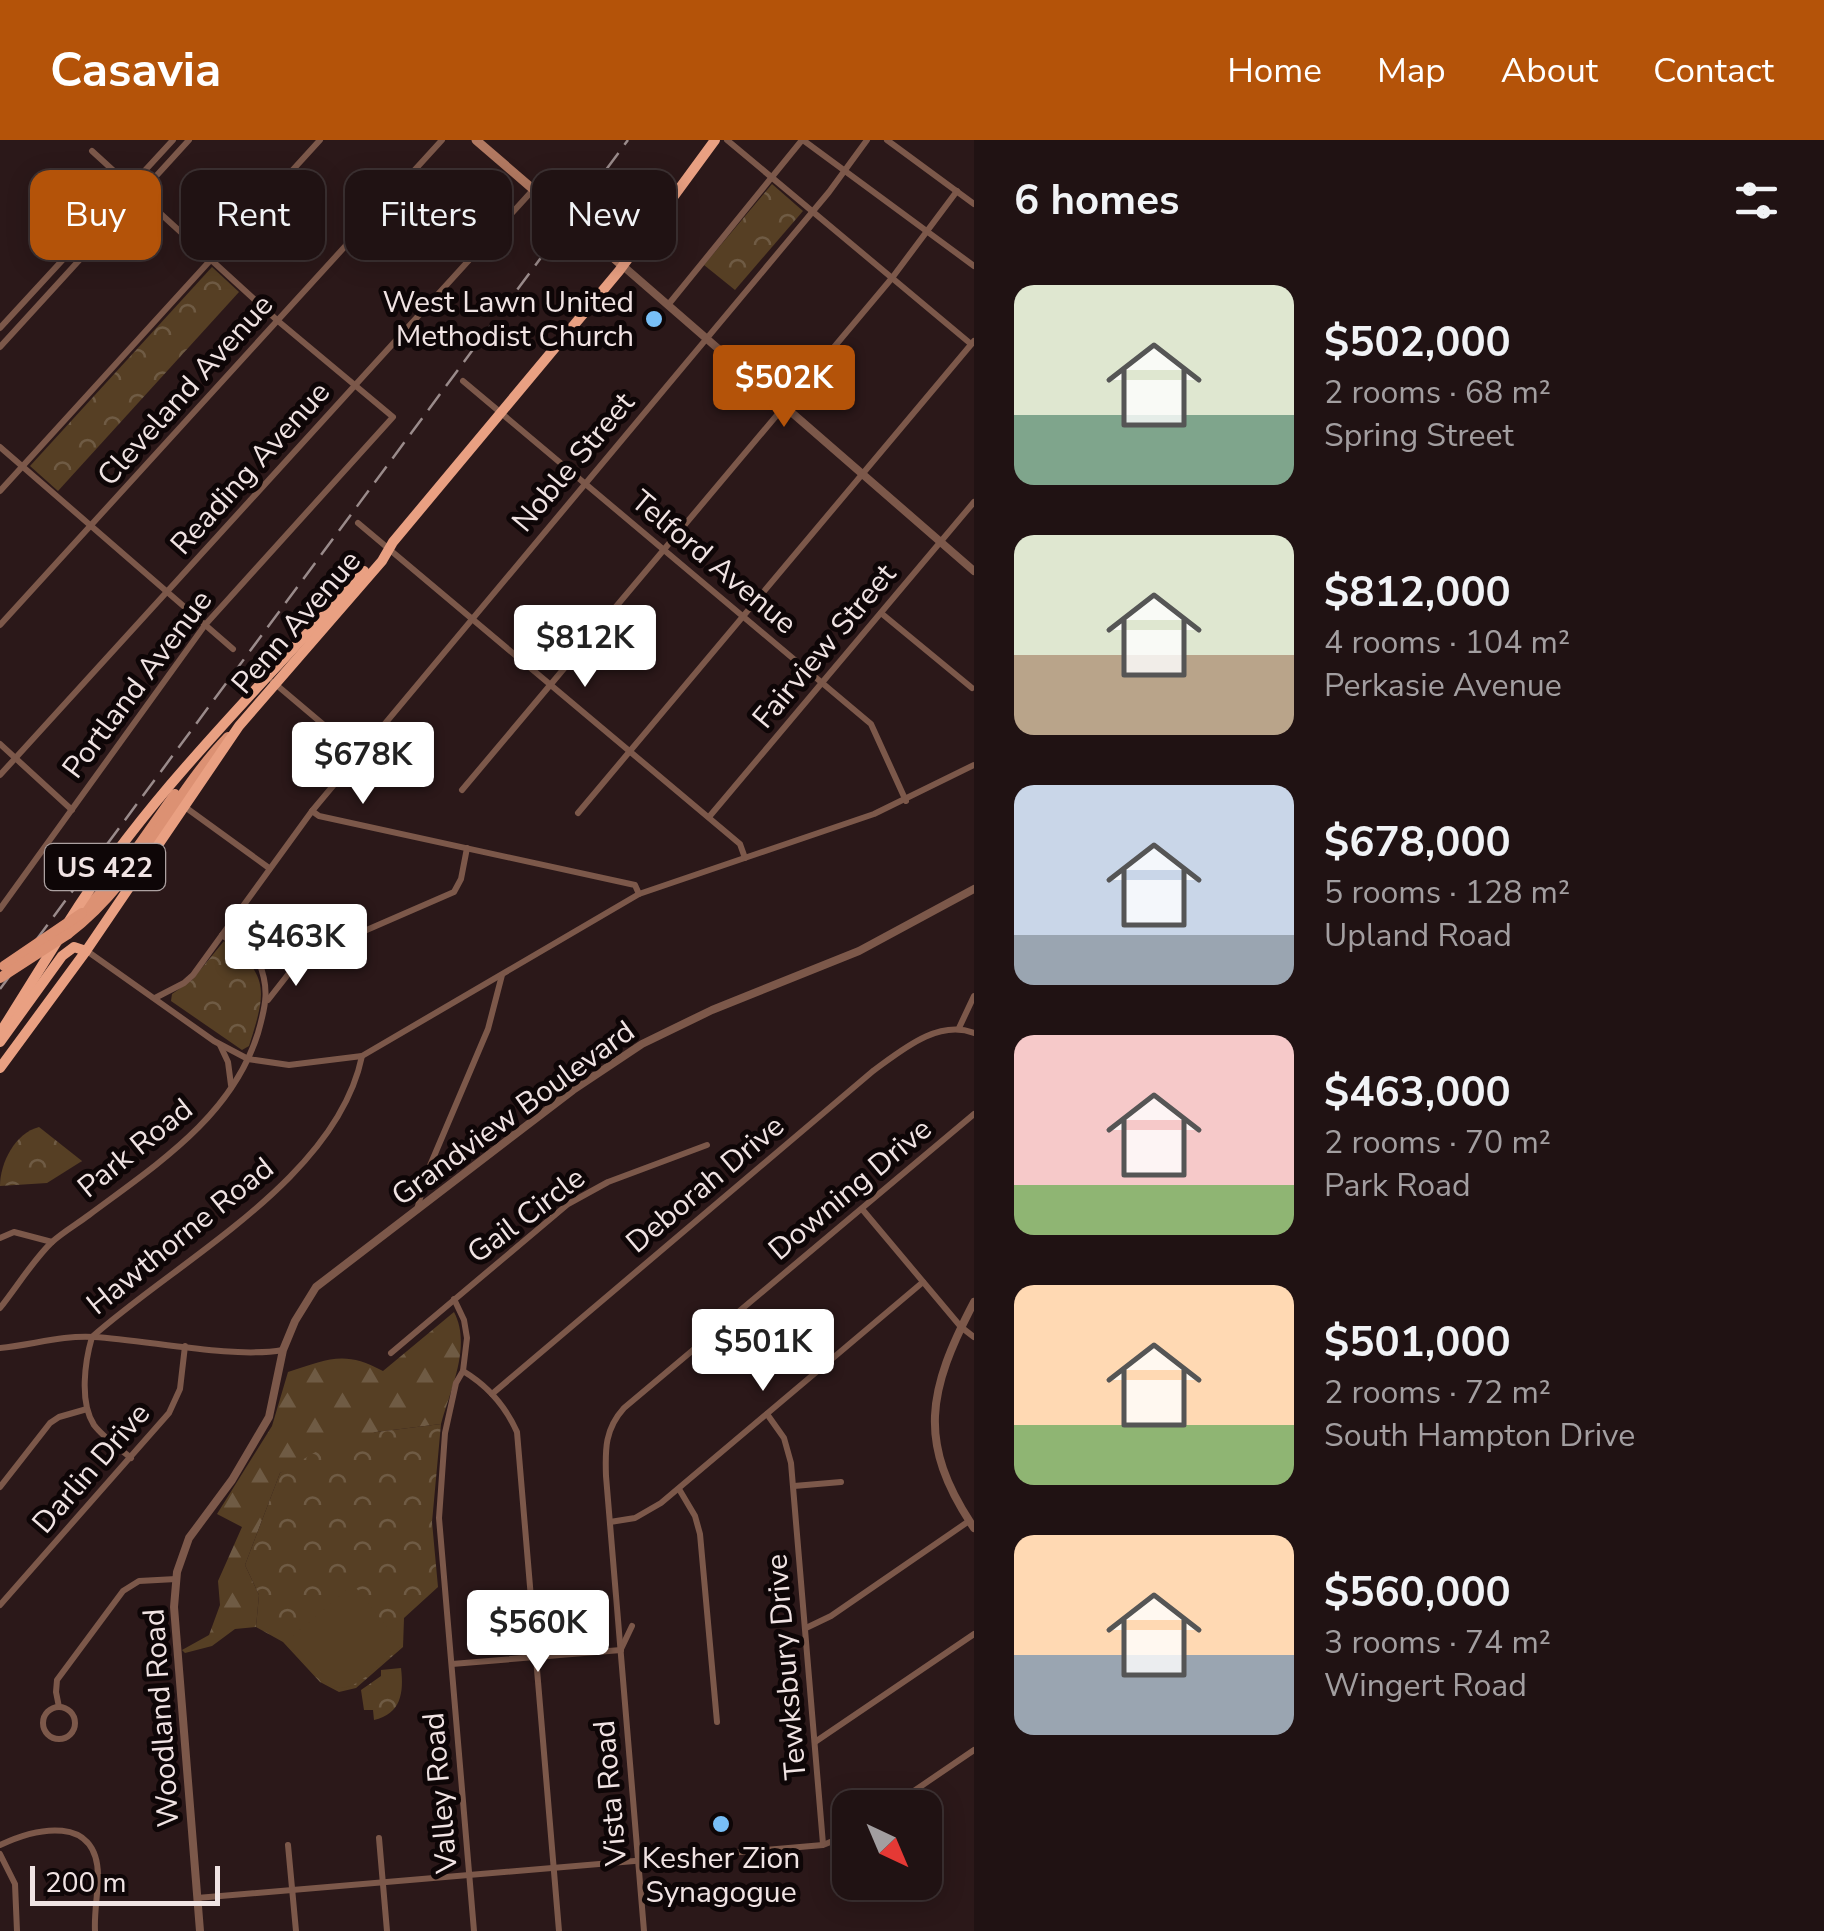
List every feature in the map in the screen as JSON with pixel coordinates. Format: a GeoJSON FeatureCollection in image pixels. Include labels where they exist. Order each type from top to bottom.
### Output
{"type":"FeatureCollection","features":[{"type":"Feature","properties":{"kind":"highway","name":"Penn Avenue"},"geometry":{"type":"LineString","coordinates":[[0,1068],[271,680],[376,557],[388,548],[623,266],[714,140]]}},
{"type":"Feature","properties":{"kind":"highway","name":"Penn Avenue"},"geometry":{"type":"LineString","coordinates":[[0,1032],[111,859],[230,716],[271,680]]}},
{"type":"Feature","properties":{"kind":"highway"},"geometry":{"type":"LineString","coordinates":[[0,1042],[62,956],[74,947],[86,950]]}},
{"type":"Feature","properties":{"kind":"main road"},"geometry":{"type":"LineString","coordinates":[[476,140],[532,191]]}},
{"type":"Feature","properties":{"kind":"main road"},"geometry":{"type":"LineString","coordinates":[[616,260],[623,266]]}},
{"type":"Feature","properties":{"kind":"main road","name":"Penn Avenue"},"geometry":{"type":"LineString","coordinates":[[1,971],[82,913],[120,872],[230,716]]}},
{"type":"Feature","properties":{"kind":"main road","name":"Penn Avenue"},"geometry":{"type":"LineString","coordinates":[[1,971],[68,934],[110,899],[203,766],[240,726]]}},
{"type":"Feature","properties":{"kind":"street"},"geometry":{"type":"LineString","coordinates":[[145,170],[172,140]]}},
{"type":"Feature","properties":{"kind":"street"},"geometry":{"type":"LineString","coordinates":[[161,171],[190,140]]}},
{"type":"Feature","properties":{"kind":"street"},"geometry":{"type":"LineString","coordinates":[[292,170],[320,140]]}},
{"type":"Feature","properties":{"kind":"street","name":"Cleveland Avenue"},"geometry":{"type":"LineString","coordinates":[[0,625],[442,140]]}},
{"type":"Feature","properties":{"kind":"street"},"geometry":{"type":"LineString","coordinates":[[578,813],[972,343],[727,140]]}},
{"type":"Feature","properties":{"kind":"street"},"geometry":{"type":"LineString","coordinates":[[668,306],[803,140],[974,266]]}},
{"type":"Feature","properties":{"kind":"street","name":"Noble Street"},"geometry":{"type":"LineString","coordinates":[[154,998],[184,983],[312,810],[867,140]]}},
{"type":"Feature","properties":{"kind":"street"},"geometry":{"type":"LineString","coordinates":[[887,140],[974,204]]}},
{"type":"Feature","properties":{"kind":"street"},"geometry":{"type":"LineString","coordinates":[[92,151],[113,170]]}},
{"type":"Feature","properties":{"kind":"street","name":"Reading Avenue"},"geometry":{"type":"LineString","coordinates":[[0,775],[532,191]]}},
{"type":"Feature","properties":{"kind":"street"},"geometry":{"type":"LineString","coordinates":[[462,790],[892,278],[957,192]]}},
{"type":"Feature","properties":{"kind":"street"},"geometry":{"type":"LineString","coordinates":[[161,214],[181,233]]}},
{"type":"Feature","properties":{"kind":"street"},"geometry":{"type":"LineString","coordinates":[[0,328],[62,260]]}},
{"type":"Feature","properties":{"kind":"street"},"geometry":{"type":"LineString","coordinates":[[0,347],[80,260]]}},
{"type":"Feature","properties":{"kind":"street"},"geometry":{"type":"LineString","coordinates":[[0,490],[210,260],[355,385]]}},
{"type":"Feature","properties":{"kind":"street"},"geometry":{"type":"LineString","coordinates":[[623,266],[974,571]]}},
{"type":"Feature","properties":{"kind":"street","name":"Telford Avenue"},"geometry":{"type":"LineString","coordinates":[[463,381],[870,724],[906,801]]}},
{"type":"Feature","properties":{"kind":"street","name":"Portland Avenue"},"geometry":{"type":"LineString","coordinates":[[0,908],[205,624],[393,416],[355,385]]}},
{"type":"Feature","properties":{"kind":"street"},"geometry":{"type":"LineString","coordinates":[[0,447],[233,649]]}},
{"type":"Feature","properties":{"kind":"street","name":"Fairview Street"},"geometry":{"type":"LineString","coordinates":[[709,818],[974,502]]}},
{"type":"Feature","properties":{"kind":"street"},"geometry":{"type":"LineString","coordinates":[[358,523],[740,844],[746,858]]}},
{"type":"Feature","properties":{"kind":"street"},"geometry":{"type":"LineString","coordinates":[[881,613],[972,688]]}},
{"type":"Feature","properties":{"kind":"street"},"geometry":{"type":"LineString","coordinates":[[271,680],[376,769],[399,780],[427,747]]}},
{"type":"Feature","properties":{"kind":"street"},"geometry":{"type":"LineString","coordinates":[[0,744],[72,810]]}},
{"type":"Feature","properties":{"kind":"street"},"geometry":{"type":"LineString","coordinates":[[86,950],[219,1044],[248,1060],[289,1066],[362,1056],[640,894],[906,801],[974,765]]}},
{"type":"Feature","properties":{"kind":"street"},"geometry":{"type":"LineString","coordinates":[[183,806],[269,868]]}},
{"type":"Feature","properties":{"kind":"street"},"geometry":{"type":"LineString","coordinates":[[312,810],[319,816],[635,884],[640,894]]}},
{"type":"Feature","properties":{"kind":"street"},"geometry":{"type":"LineString","coordinates":[[222,934],[258,960],[278,963],[301,958],[454,892],[467,848]]}},
{"type":"Feature","properties":{"kind":"street","name":"Grandview Boulevard"},"geometry":{"type":"LineString","coordinates":[[283,1350],[294,1321],[316,1287],[573,1090],[642,1044],[712,1010],[858,951],[974,889]]}},
{"type":"Feature","properties":{"kind":"street"},"geometry":{"type":"LineString","coordinates":[[267,1001],[301,958]]}},
{"type":"Feature","properties":{"kind":"street"},"geometry":{"type":"LineString","coordinates":[[258,960],[266,978],[267,1001]]}},
{"type":"Feature","properties":{"kind":"street"},"geometry":{"type":"LineString","coordinates":[[417,1210],[426,1174],[488,1029],[503,974]]}},
{"type":"Feature","properties":{"kind":"street"},"geometry":{"type":"LineString","coordinates":[[974,996],[958,1028],[974,1034]]}},
{"type":"Feature","properties":{"kind":"street","name":"Park Road"},"geometry":{"type":"LineString","coordinates":[[0,1308],[52,1242],[191,1136],[231,1091],[248,1060],[267,1001]]}},
{"type":"Feature","properties":{"kind":"street","name":"Deborah Drive"},"geometry":{"type":"LineString","coordinates":[[492,1394],[873,1071],[931,1034],[958,1028]]}},
{"type":"Feature","properties":{"kind":"street"},"geometry":{"type":"LineString","coordinates":[[219,1044],[228,1062],[231,1091]]}},
{"type":"Feature","properties":{"kind":"street","name":"Hawthorne Road"},"geometry":{"type":"LineString","coordinates":[[87,1410],[85,1389],[92,1337],[240,1222],[284,1182],[337,1117],[352,1090],[362,1056]]}},
{"type":"Feature","properties":{"kind":"street","name":"Downing Drive"},"geometry":{"type":"LineString","coordinates":[[620,1650],[605,1449],[618,1416],[974,1114]]}},
{"type":"Feature","properties":{"kind":"street","name":"Gail Circle"},"geometry":{"type":"LineString","coordinates":[[391,1353],[548,1219],[582,1195],[631,1172],[707,1145]]}},
{"type":"Feature","properties":{"kind":"street"},"geometry":{"type":"LineString","coordinates":[[862,1209],[961,1328],[974,1336]]}},
{"type":"Feature","properties":{"kind":"street"},"geometry":{"type":"LineString","coordinates":[[0,1238],[14,1232],[52,1242]]}},
{"type":"Feature","properties":{"kind":"street"},"geometry":{"type":"LineString","coordinates":[[610,1522],[645,1514],[679,1490],[923,1282]]}},
{"type":"Feature","properties":{"kind":"street","name":"Valley Road"},"geometry":{"type":"LineString","coordinates":[[454,1299],[467,1338],[463,1371],[448,1412],[439,1518],[474,1931]]}},
{"type":"Feature","properties":{"kind":"street"},"geometry":{"type":"LineString","coordinates":[[806,1628],[831,1616],[972,1524],[942,1470],[934,1415],[940,1382],[974,1302]]}},
{"type":"Feature","properties":{"kind":"street"},"geometry":{"type":"LineString","coordinates":[[0,1348],[92,1337],[260,1352],[283,1350]]}},
{"type":"Feature","properties":{"kind":"street","name":"Darlin Drive"},"geometry":{"type":"LineString","coordinates":[[0,1605],[131,1458],[175,1401],[185,1346]]}},
{"type":"Feature","properties":{"kind":"street","name":"Woodland Road"},"geometry":{"type":"LineString","coordinates":[[200,1931],[174,1607],[176,1579],[194,1527],[232,1480],[268,1417],[283,1350]]}},
{"type":"Feature","properties":{"kind":"street"},"geometry":{"type":"LineString","coordinates":[[463,1371],[482,1382],[509,1414],[517,1432],[559,1931]]}},
{"type":"Feature","properties":{"kind":"street"},"geometry":{"type":"LineString","coordinates":[[0,1487],[50,1423],[87,1410],[94,1425],[131,1458]]}},
{"type":"Feature","properties":{"kind":"street","name":"Tewksbury Drive"},"geometry":{"type":"LineString","coordinates":[[767,1414],[787,1444],[794,1486],[823,1845]]}},
{"type":"Feature","properties":{"kind":"street"},"geometry":{"type":"LineString","coordinates":[[794,1486],[841,1482]]}},
{"type":"Feature","properties":{"kind":"street"},"geometry":{"type":"LineString","coordinates":[[679,1490],[695,1516],[700,1534],[717,1722]]}},
{"type":"Feature","properties":{"kind":"street"},"geometry":{"type":"LineString","coordinates":[[60,1707],[58,1680],[119,1595],[139,1581],[176,1579]]}},
{"type":"Feature","properties":{"kind":"street"},"geometry":{"type":"LineString","coordinates":[[452,1664],[620,1650],[632,1626]]}},
{"type":"Feature","properties":{"kind":"street"},"geometry":{"type":"LineString","coordinates":[[815,1742],[974,1634]]}},
{"type":"Feature","properties":{"kind":"street","name":"Vista Road"},"geometry":{"type":"LineString","coordinates":[[620,1650],[644,1931]]}},
{"type":"Feature","properties":{"kind":"street"},"geometry":{"type":"LineString","coordinates":[[60,1707],[71,1712],[76,1722],[73,1732],[60,1740],[48,1736],[42,1722],[48,1710],[60,1707]]}},
{"type":"Feature","properties":{"kind":"street"},"geometry":{"type":"LineString","coordinates":[[915,1790],[974,1750]]}},
{"type":"Feature","properties":{"kind":"street"},"geometry":{"type":"LineString","coordinates":[[0,1845],[54,1828],[73,1833],[85,1842],[94,1854],[98,1874],[95,1931]]}},
{"type":"Feature","properties":{"kind":"street"},"geometry":{"type":"LineString","coordinates":[[379,1838],[388,1931]]}},
{"type":"Feature","properties":{"kind":"street"},"geometry":{"type":"LineString","coordinates":[[198,1898],[638,1862],[832,1841]]}},
{"type":"Feature","properties":{"kind":"street"},"geometry":{"type":"LineString","coordinates":[[288,1845],[296,1931]]}},
{"type":"Feature","properties":{"kind":"street"},"geometry":{"type":"LineString","coordinates":[[0,1854],[15,1884],[17,1931]]}},
{"type":"Feature","properties":{"kind":"green space"},"geometry":{"type":"Polygon","coordinates":[[[772,184],[803,211],[735,290],[704,265],[772,184]]]}},
{"type":"Feature","properties":{"kind":"green space"},"geometry":{"type":"Polygon","coordinates":[[[212,267],[239,292],[58,491],[30,466],[212,267]]]}},
{"type":"Feature","properties":{"kind":"green space"},"geometry":{"type":"Polygon","coordinates":[[[224,941],[250,965],[260,987],[261,999],[249,1046],[242,1050],[171,1001],[172,994],[192,980],[224,941]]]}},
{"type":"Feature","properties":{"kind":"green space"},"geometry":{"type":"Polygon","coordinates":[[[39,1127],[82,1161],[47,1183],[0,1186],[10,1150],[30,1130],[39,1127]]]}},
{"type":"Feature","properties":{"kind":"green space"},"geometry":{"type":"Polygon","coordinates":[[[454,1312],[459,1325],[460,1353],[441,1424],[376,1432],[280,1473],[245,1565],[259,1595],[256,1627],[235,1629],[212,1646],[185,1653],[182,1650],[209,1635],[220,1605],[218,1581],[242,1527],[217,1514],[272,1426],[288,1372],[336,1359],[357,1360],[383,1371],[454,1312]]]}},
{"type":"Feature","properties":{"kind":"green space"},"geometry":{"type":"Polygon","coordinates":[[[441,1424],[432,1522],[438,1587],[404,1618],[403,1647],[356,1688],[339,1692],[320,1682],[283,1642],[256,1627],[259,1595],[245,1565],[280,1473],[329,1444],[376,1432],[441,1424]]]}},
{"type":"Feature","properties":{"kind":"green space"},"geometry":{"type":"Polygon","coordinates":[[[353,1584],[402,1646],[367,1676],[342,1688],[318,1678],[286,1642],[353,1584]]]}},
{"type":"Feature","properties":{"kind":"green space"},"geometry":{"type":"Polygon","coordinates":[[[401,1668],[399,1701],[390,1713],[374,1720],[373,1710],[364,1710],[361,1690],[381,1676],[381,1670],[401,1668]]]}},
{"type":"Feature","properties":{"kind":"railway"},"geometry":{"type":"LineString","coordinates":[[0,989],[628,140]]}},
{"type":"Feature","properties":{"kind":"place","name":"West Lawn United Methodist Church"},"geometry":{"type":"Point","coordinates":[654,319]}},
{"type":"Feature","properties":{"kind":"place","name":"Kesher Zion Synagogue"},"geometry":{"type":"Point","coordinates":[721,1824]}}]}
